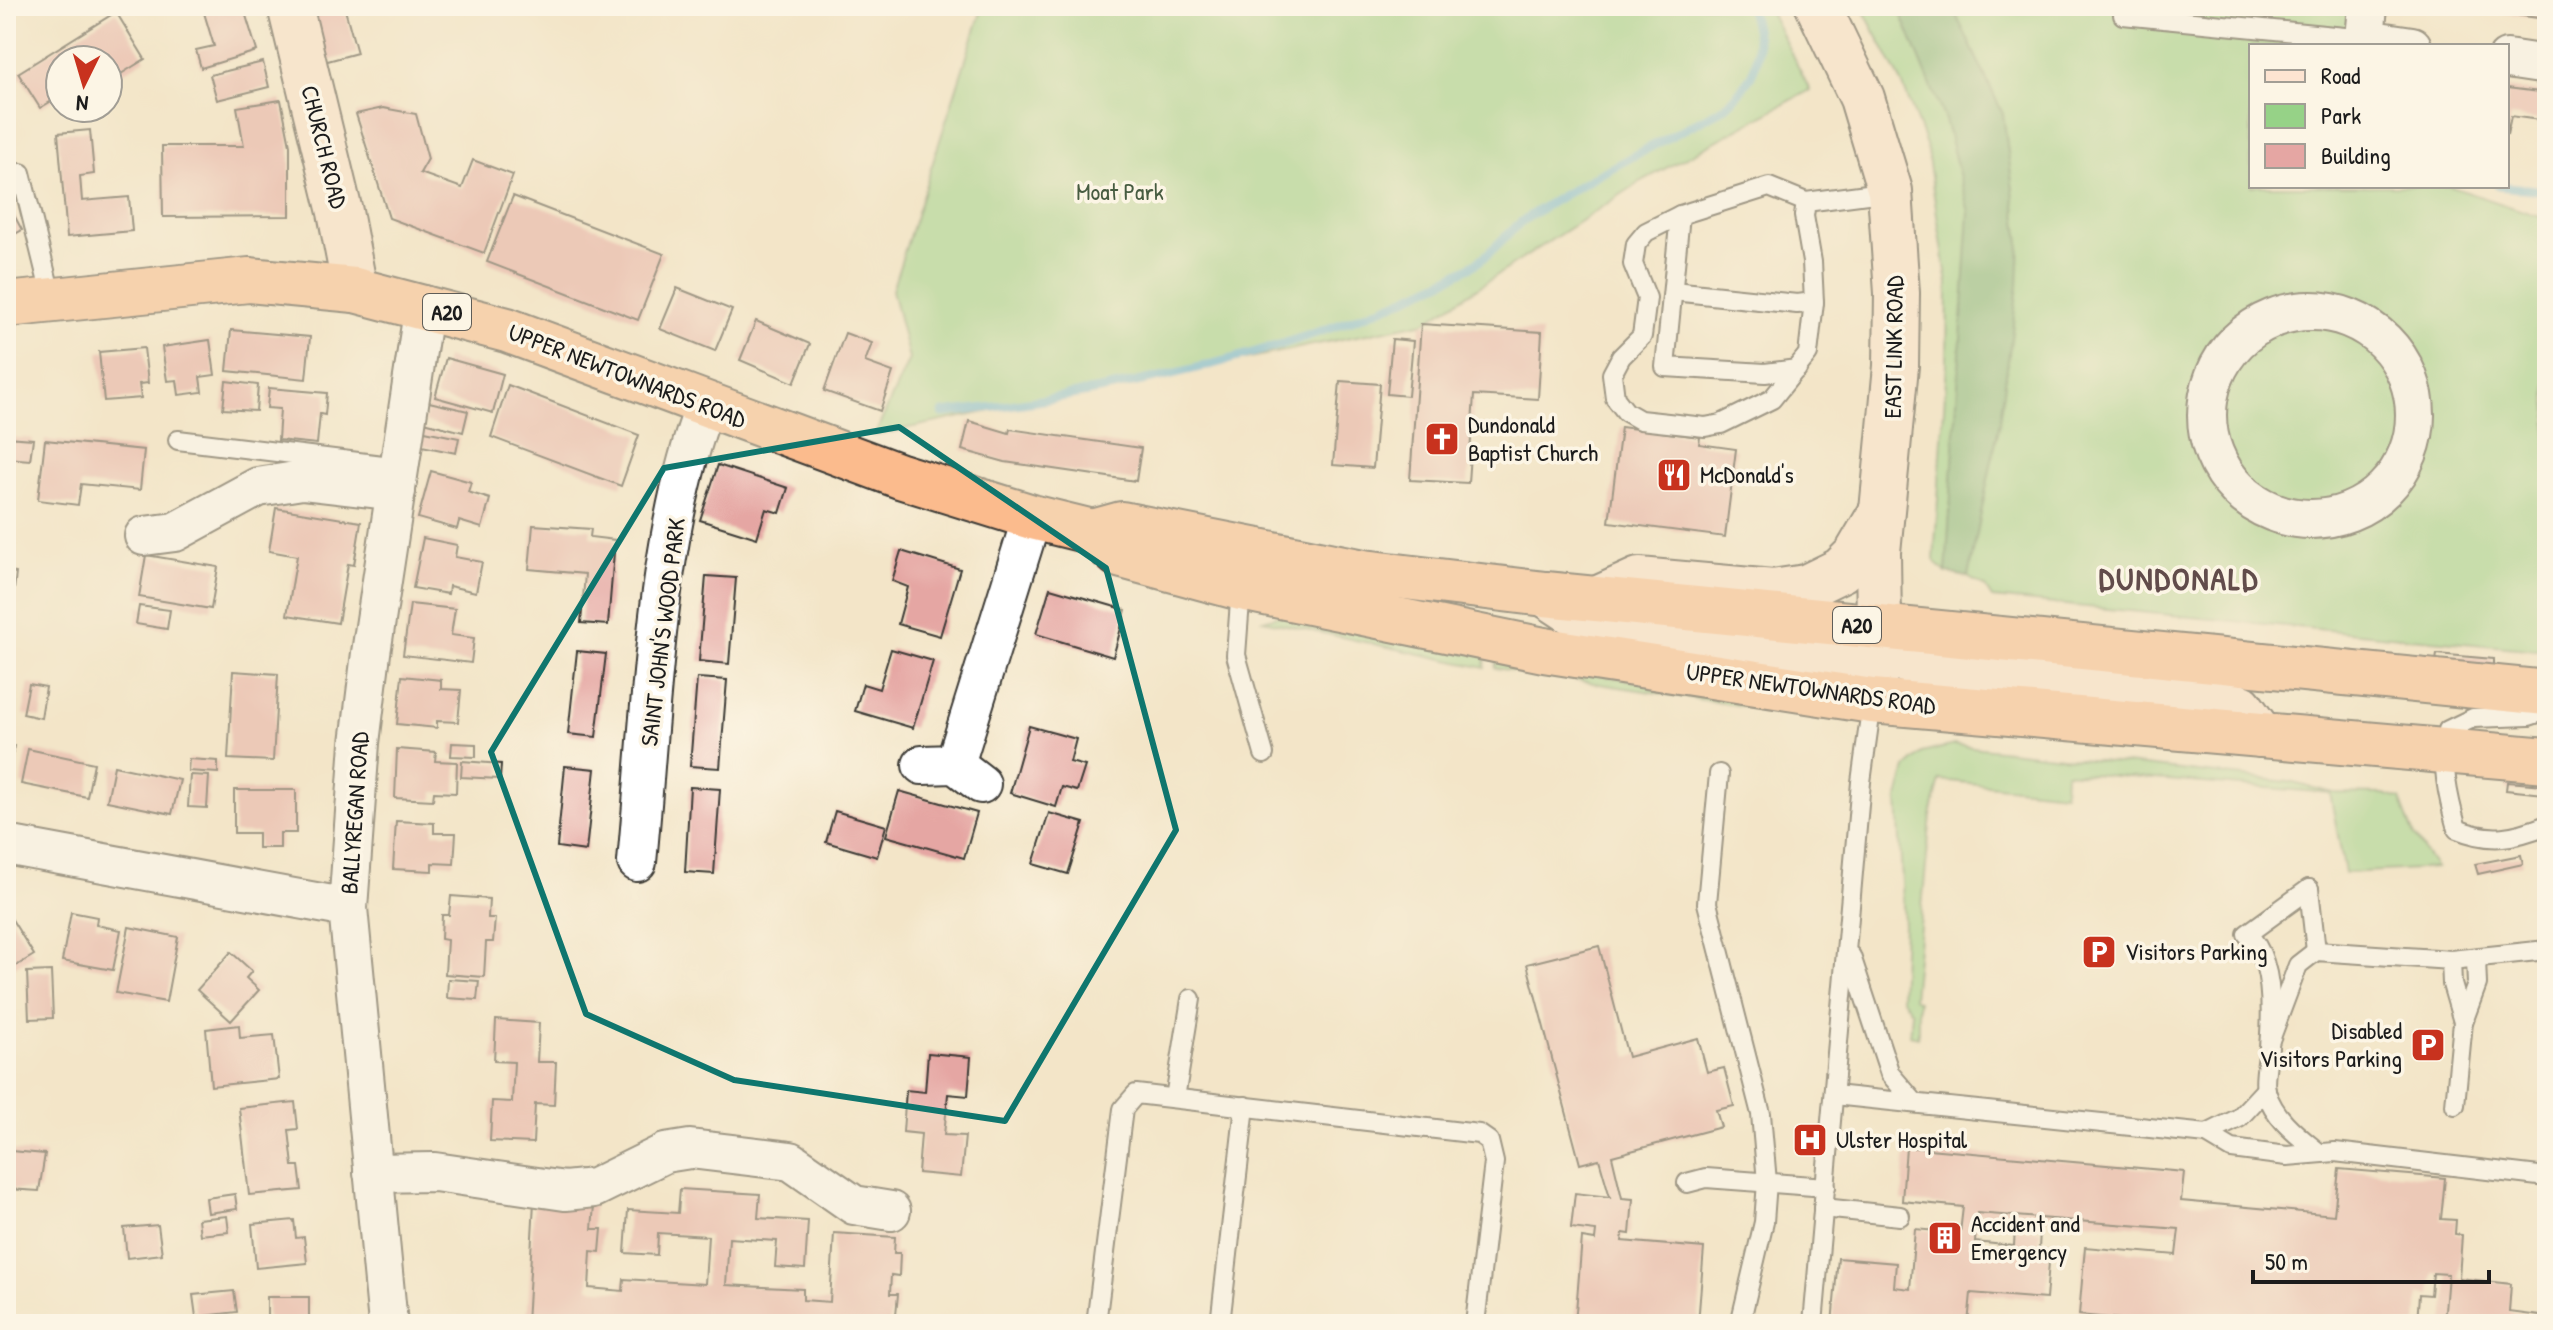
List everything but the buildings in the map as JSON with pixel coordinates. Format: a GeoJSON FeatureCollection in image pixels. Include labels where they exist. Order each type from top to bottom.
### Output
{"type":"FeatureCollection","features":[{"type":"Feature","properties":{"kind":"highway","name":"UPPER NEWTOWNARDS ROAD"},"geometry":{"type":"LineString","coordinates":[[6,305],[249,280],[355,290],[424,305],[507,330],[900,476],[1032,517],[1093,532],[1119,555],[1241,588],[1544,650],[1876,661],[2547,693]]}},
{"type":"Feature","properties":{"kind":"highway","name":"UPPER NEWTOWNARDS ROAD"},"geometry":{"type":"LineString","coordinates":[[1093,532],[1122,524],[1364,572],[1599,598],[1876,661],[2261,735],[2547,760]]}},
{"type":"Feature","properties":{"kind":"street","name":"CHURCH ROAD"},"geometry":{"type":"LineString","coordinates":[[290,6],[340,212],[355,290]]}},
{"type":"Feature","properties":{"kind":"street","name":"EAST LINK ROAD"},"geometry":{"type":"LineString","coordinates":[[1818,6],[1862,98],[1890,191],[1897,293],[1896,366],[1878,552],[1876,661]]}},
{"type":"Feature","properties":{"kind":"street"},"geometry":{"type":"LineString","coordinates":[[2366,23],[2408,44]]}},
{"type":"Feature","properties":{"kind":"street"},"geometry":{"type":"LineString","coordinates":[[2509,59],[2547,65]]}},
{"type":"Feature","properties":{"kind":"street","name":"BALLYREGAN ROAD"},"geometry":{"type":"LineString","coordinates":[[388,1324],[348,908],[360,743],[424,305]]}},
{"type":"Feature","properties":{"kind":"street"},"geometry":{"type":"LineString","coordinates":[[2324,310],[2356,320],[2383,339],[2403,365],[2414,396],[2426,416],[2415,429],[2405,461],[2386,488],[2359,508],[2328,519],[2295,518],[2261,507],[2232,485],[2213,454],[2206,418],[2192,400],[2211,383],[2228,351],[2254,327],[2288,313],[2324,310]]}},
{"type":"Feature","properties":{"kind":"street","name":"SAINT JOHN'S WOOD PARK"},"geometry":{"type":"LineString","coordinates":[[637,862],[667,555],[695,435],[705,406]]}},
{"type":"Feature","properties":{"kind":"street"},"geometry":{"type":"LineString","coordinates":[[144,536],[175,532],[258,487],[302,480],[397,479]]}},
{"type":"Feature","properties":{"kind":"street"},"geometry":{"type":"LineString","coordinates":[[1599,598],[1639,580],[1773,592],[1806,587],[1841,570],[1856,555],[1883,509]]}},
{"type":"Feature","properties":{"kind":"street"},"geometry":{"type":"LineString","coordinates":[[953,771],[1032,517]]}},
{"type":"Feature","properties":{"kind":"street"},"geometry":{"type":"LineString","coordinates":[[1545,594],[1586,621],[1848,658],[1907,661],[1944,669],[2206,699],[2241,707],[2261,735]]}},
{"type":"Feature","properties":{"kind":"street"},"geometry":{"type":"LineString","coordinates":[[6,845],[348,908]]}},
{"type":"Feature","properties":{"kind":"street"},"geometry":{"type":"LineString","coordinates":[[373,1173],[435,1172],[565,1191],[594,1188],[665,1153],[690,1149],[791,1161],[854,1205],[891,1211]]}},
{"type":"Feature","properties":{"kind":"lane"},"geometry":{"type":"LineString","coordinates":[[2123,15],[2366,23]]}},
{"type":"Feature","properties":{"kind":"lane"},"geometry":{"type":"LineString","coordinates":[[21,173],[52,299]]}},
{"type":"Feature","properties":{"kind":"lane"},"geometry":{"type":"LineString","coordinates":[[1806,202],[1804,216],[1812,262],[1814,302],[1808,354],[1772,399],[1721,424],[1705,427],[1640,420],[1626,412],[1615,398],[1612,374],[1621,357],[1642,336],[1647,298],[1633,264],[1636,244],[1646,232],[1680,215],[1769,187],[1806,202],[1890,191]]}},
{"type":"Feature","properties":{"kind":"lane"},"geometry":{"type":"LineString","coordinates":[[1680,215],[1665,367],[1765,373],[1797,369]]}},
{"type":"Feature","properties":{"kind":"lane"},"geometry":{"type":"LineString","coordinates":[[1673,291],[1797,304],[1814,302]]}},
{"type":"Feature","properties":{"kind":"lane"},"geometry":{"type":"LineString","coordinates":[[178,440],[397,479]]}},
{"type":"Feature","properties":{"kind":"lane"},"geometry":{"type":"LineString","coordinates":[[1241,588],[1236,655],[1264,754]]}},
{"type":"Feature","properties":{"kind":"lane"},"geometry":{"type":"LineString","coordinates":[[1813,1324],[1861,782],[1876,661]]}},
{"type":"Feature","properties":{"kind":"lane"},"geometry":{"type":"LineString","coordinates":[[2547,710],[2529,716],[2473,718],[2448,730],[2444,750],[2447,788],[2457,829],[2488,839],[2513,838],[2547,825]]}},
{"type":"Feature","properties":{"kind":"lane"},"geometry":{"type":"LineString","coordinates":[[1719,774],[1707,903],[1761,1114],[1767,1182],[1764,1222],[1740,1324]]}},
{"type":"Feature","properties":{"kind":"lane"},"geometry":{"type":"LineString","coordinates":[[2316,951],[2309,889],[2247,934],[2263,955],[2270,1040],[2266,1089],[2283,1123],[2318,1152]]}},
{"type":"Feature","properties":{"kind":"lane"},"geometry":{"type":"LineString","coordinates":[[1848,950],[1890,1074],[1915,1103]]}},
{"type":"Feature","properties":{"kind":"lane"},"geometry":{"type":"LineString","coordinates":[[2270,1040],[2298,965],[2316,951],[2451,960],[2547,950]]}},
{"type":"Feature","properties":{"kind":"lane"},"geometry":{"type":"LineString","coordinates":[[2455,1105],[2463,1022],[2477,984],[2476,959]]}},
{"type":"Feature","properties":{"kind":"lane"},"geometry":{"type":"LineString","coordinates":[[2451,960],[2452,984],[2463,1022]]}},
{"type":"Feature","properties":{"kind":"lane"},"geometry":{"type":"LineString","coordinates":[[1175,1098],[1191,999]]}},
{"type":"Feature","properties":{"kind":"lane"},"geometry":{"type":"LineString","coordinates":[[2207,1134],[2239,1118],[2266,1089]]}},
{"type":"Feature","properties":{"kind":"lane"},"geometry":{"type":"LineString","coordinates":[[1096,1324],[1123,1109],[1136,1094],[1479,1134],[1489,1141],[1494,1162],[1475,1324]]}},
{"type":"Feature","properties":{"kind":"lane"},"geometry":{"type":"LineString","coordinates":[[1834,1095],[2207,1134],[2232,1149],[2287,1156],[2318,1152],[2547,1177]]}},
{"type":"Feature","properties":{"kind":"lane"},"geometry":{"type":"LineString","coordinates":[[1220,1324],[1245,1106]]}},
{"type":"Feature","properties":{"kind":"lane"},"geometry":{"type":"LineString","coordinates":[[1687,1183],[1706,1178],[1826,1187]]}},
{"type":"Feature","properties":{"kind":"lane"},"geometry":{"type":"LineString","coordinates":[[1823,1208],[1900,1216]]}},
{"type":"Feature","properties":{"kind":"highlighted area"},"geometry":{"type":"Polygon","coordinates":[[[899,427],[1106,568],[1176,830],[1005,1121],[734,1080],[586,1014],[491,752],[664,468],[899,427]]]}},
{"type":"Feature","properties":{"kind":"green space","name":"Moat Park"},"geometry":{"type":"Polygon","coordinates":[[[983,6],[1767,6],[1810,90],[1642,181],[1425,322],[875,435],[909,359],[892,290],[983,6]]]}},
{"type":"Feature","properties":{"kind":"green space"},"geometry":{"type":"Polygon","coordinates":[[[1861,6],[2368,6],[2363,44],[2249,44],[2249,188],[2455,188],[2547,219],[2547,651],[1992,598],[1985,587],[1957,571],[1968,336],[1946,573],[1934,560],[1947,362],[1948,284],[1926,145],[1902,83],[1861,6]]]}},
{"type":"Feature","properties":{"kind":"green space"},"geometry":{"type":"Polygon","coordinates":[[[1898,6],[1952,6],[2003,114],[2020,242],[2018,286],[2000,421],[1968,577],[1946,573],[1969,212],[1945,120],[1898,6]]]}},
{"type":"Feature","properties":{"kind":"green space"},"geometry":{"type":"Polygon","coordinates":[[[1279,615],[1486,655],[1485,668],[1263,620],[1279,615]]]}},
{"type":"Feature","properties":{"kind":"green space"},"geometry":{"type":"Polygon","coordinates":[[[1497,658],[1744,699],[1743,706],[1495,668],[1497,658]]]}},
{"type":"Feature","properties":{"kind":"green space"},"geometry":{"type":"Polygon","coordinates":[[[1954,745],[2289,782],[2334,793],[2384,794],[2400,799],[2414,836],[2436,868],[2345,873],[2330,793],[2065,772],[2064,793],[1940,780],[1931,815],[1913,998],[1918,1001],[1918,1037],[1910,1035],[1912,1012],[1901,998],[1904,925],[1898,798],[1906,768],[1922,753],[1954,745]]]}},
{"type":"Feature","properties":{"kind":"waterway"},"geometry":{"type":"LineString","coordinates":[[943,413],[1075,394],[1213,364],[1346,322],[1409,297],[1468,268],[1520,223],[1552,202],[1725,107],[1746,84],[1756,61],[1757,37],[1749,6]]}},
{"type":"Feature","properties":{"kind":"waterway"},"geometry":{"type":"LineString","coordinates":[[2509,187],[2547,191]]}},
{"type":"Feature","properties":{"kind":"place","name":"Dundonald Baptist Church"},"geometry":{"type":"Point","coordinates":[1442,439]}},
{"type":"Feature","properties":{"kind":"place","name":"McDonald's"},"geometry":{"type":"Point","coordinates":[1674,475]}},
{"type":"Feature","properties":{"kind":"place","name":"Visitors Parking"},"geometry":{"type":"Point","coordinates":[2099,952]}},
{"type":"Feature","properties":{"kind":"place","name":"Disabled Visitors Parking"},"geometry":{"type":"Point","coordinates":[2428,1045]}},
{"type":"Feature","properties":{"kind":"place","name":"Ulster Hospital"},"geometry":{"type":"Point","coordinates":[1810,1140]}},
{"type":"Feature","properties":{"kind":"place","name":"Accident and Emergency"},"geometry":{"type":"Point","coordinates":[1945,1238]}},
{"type":"Feature","properties":{"kind":"district","name":"DUNDONALD"},"geometry":{"type":"Point","coordinates":[2179,579]}}]}
